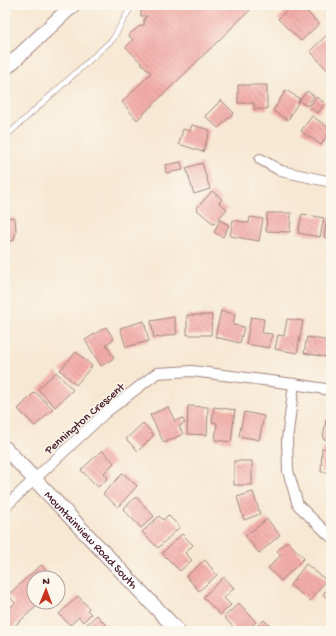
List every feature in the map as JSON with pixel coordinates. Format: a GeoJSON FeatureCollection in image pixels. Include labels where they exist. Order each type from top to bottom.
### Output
{"type":"FeatureCollection","features":[{"type":"Feature","properties":{"kind":"main road"},"geometry":{"type":"LineString","coordinates":[[5,69],[73,5]]}},
{"type":"Feature","properties":{"kind":"main road","name":"Mountainview Road South"},"geometry":{"type":"LineString","coordinates":[[5,448],[178,631]]}},
{"type":"Feature","properties":{"kind":"street"},"geometry":{"type":"LineString","coordinates":[[260,159],[281,171],[331,182]]}},
{"type":"Feature","properties":{"kind":"street","name":"Pennington Crescent"},"geometry":{"type":"LineString","coordinates":[[5,507],[106,413],[157,374],[192,371],[331,390]]}},
{"type":"Feature","properties":{"kind":"street"},"geometry":{"type":"LineString","coordinates":[[294,384],[287,440],[288,471],[298,505],[331,537]]}},
{"type":"Feature","properties":{"kind":"lane"},"geometry":{"type":"LineString","coordinates":[[5,137],[113,39],[132,5]]}},
{"type":"Feature","properties":{"kind":"building"},"geometry":{"type":"Polygon","coordinates":[[[146,5],[255,5],[137,120],[122,102],[151,73],[126,47],[133,40],[128,35],[140,26],[144,25],[144,19],[147,16],[141,16],[141,6],[148,6],[146,5]]]}},
{"type":"Feature","properties":{"kind":"building"},"geometry":{"type":"Polygon","coordinates":[[[292,5],[300,5],[319,24],[301,41],[278,19],[292,5]]]}},
{"type":"Feature","properties":{"kind":"building"},"geometry":{"type":"Polygon","coordinates":[[[328,34],[331,38],[331,74],[310,51],[328,34]]]}},
{"type":"Feature","properties":{"kind":"building"},"geometry":{"type":"Polygon","coordinates":[[[238,85],[267,85],[267,109],[254,109],[254,103],[238,103],[238,85]]]}},
{"type":"Feature","properties":{"kind":"building"},"geometry":{"type":"Polygon","coordinates":[[[286,90],[300,99],[288,120],[273,111],[286,90]]]}},
{"type":"Feature","properties":{"kind":"building"},"geometry":{"type":"Polygon","coordinates":[[[307,91],[314,96],[307,106],[299,101],[307,91]]]}},
{"type":"Feature","properties":{"kind":"building"},"geometry":{"type":"Polygon","coordinates":[[[316,97],[325,103],[318,113],[309,107],[316,97]]]}},
{"type":"Feature","properties":{"kind":"building"},"geometry":{"type":"Polygon","coordinates":[[[221,100],[234,113],[218,128],[205,116],[221,100]]]}},
{"type":"Feature","properties":{"kind":"building"},"geometry":{"type":"Polygon","coordinates":[[[312,116],[331,129],[321,145],[301,131],[312,116]]]}},
{"type":"Feature","properties":{"kind":"building"},"geometry":{"type":"Polygon","coordinates":[[[192,125],[210,130],[203,152],[179,144],[183,129],[190,131],[192,125]]]}},
{"type":"Feature","properties":{"kind":"building"},"geometry":{"type":"Polygon","coordinates":[[[181,162],[183,170],[166,173],[165,165],[181,162]]]}},
{"type":"Feature","properties":{"kind":"building"},"geometry":{"type":"Polygon","coordinates":[[[202,163],[210,189],[194,194],[186,168],[202,163]]]}},
{"type":"Feature","properties":{"kind":"building"},"geometry":{"type":"Polygon","coordinates":[[[212,191],[222,199],[219,203],[227,209],[214,224],[196,209],[212,191]]]}},
{"type":"Feature","properties":{"kind":"building"},"geometry":{"type":"Polygon","coordinates":[[[267,213],[291,213],[290,232],[266,231],[267,213]]]}},
{"type":"Feature","properties":{"kind":"building"},"geometry":{"type":"Polygon","coordinates":[[[302,214],[324,218],[320,237],[298,233],[302,214]]]}},
{"type":"Feature","properties":{"kind":"building"},"geometry":{"type":"Polygon","coordinates":[[[5,217],[15,218],[16,231],[14,240],[5,244],[5,217]]]}},
{"type":"Feature","properties":{"kind":"building"},"geometry":{"type":"Polygon","coordinates":[[[250,217],[263,219],[259,241],[230,236],[233,220],[249,223],[250,217]]]}},
{"type":"Feature","properties":{"kind":"building"},"geometry":{"type":"Polygon","coordinates":[[[327,218],[331,219],[331,239],[324,237],[327,218]]]}},
{"type":"Feature","properties":{"kind":"building"},"geometry":{"type":"Polygon","coordinates":[[[220,220],[229,225],[223,237],[214,232],[220,220]]]}},
{"type":"Feature","properties":{"kind":"building"},"geometry":{"type":"Polygon","coordinates":[[[221,311],[235,314],[233,325],[244,327],[240,343],[215,337],[221,311]]]}},
{"type":"Feature","properties":{"kind":"building"},"geometry":{"type":"Polygon","coordinates":[[[187,315],[212,315],[211,335],[187,335],[187,315]]]}},
{"type":"Feature","properties":{"kind":"building"},"geometry":{"type":"Polygon","coordinates":[[[174,317],[177,334],[154,338],[151,321],[174,317]]]}},
{"type":"Feature","properties":{"kind":"building"},"geometry":{"type":"Polygon","coordinates":[[[251,317],[264,319],[262,333],[272,334],[269,348],[246,344],[251,317]]]}},
{"type":"Feature","properties":{"kind":"building"},"geometry":{"type":"Polygon","coordinates":[[[287,319],[303,321],[297,353],[275,349],[278,335],[284,336],[287,319]]]}},
{"type":"Feature","properties":{"kind":"building"},"geometry":{"type":"Polygon","coordinates":[[[144,321],[149,341],[126,347],[120,328],[144,321]]]}},
{"type":"Feature","properties":{"kind":"building"},"geometry":{"type":"Polygon","coordinates":[[[106,327],[114,339],[106,344],[114,358],[101,366],[85,340],[106,327]]]}},
{"type":"Feature","properties":{"kind":"building"},"geometry":{"type":"Polygon","coordinates":[[[307,337],[329,341],[326,357],[304,353],[307,337]]]}},
{"type":"Feature","properties":{"kind":"building"},"geometry":{"type":"Polygon","coordinates":[[[76,352],[92,366],[76,385],[60,370],[76,352]]]}},
{"type":"Feature","properties":{"kind":"building"},"geometry":{"type":"Polygon","coordinates":[[[56,372],[73,390],[55,407],[38,389],[56,372]]]}},
{"type":"Feature","properties":{"kind":"building"},"geometry":{"type":"Polygon","coordinates":[[[35,392],[53,409],[35,426],[18,409],[35,392]]]}},
{"type":"Feature","properties":{"kind":"building"},"geometry":{"type":"Polygon","coordinates":[[[188,406],[208,407],[207,435],[187,434],[188,406]]]}},
{"type":"Feature","properties":{"kind":"building"},"geometry":{"type":"Polygon","coordinates":[[[168,407],[175,421],[182,418],[185,423],[179,426],[183,434],[164,443],[150,415],[168,407]]]}},
{"type":"Feature","properties":{"kind":"building"},"geometry":{"type":"Polygon","coordinates":[[[214,407],[235,410],[231,442],[215,440],[217,423],[212,422],[214,407]]]}},
{"type":"Feature","properties":{"kind":"building"},"geometry":{"type":"Polygon","coordinates":[[[244,412],[264,416],[259,440],[239,436],[244,412]]]}},
{"type":"Feature","properties":{"kind":"building"},"geometry":{"type":"Polygon","coordinates":[[[326,419],[331,420],[331,440],[323,439],[326,419]]]}},
{"type":"Feature","properties":{"kind":"building"},"geometry":{"type":"Polygon","coordinates":[[[143,423],[154,435],[138,451],[126,439],[143,423]]]}},
{"type":"Feature","properties":{"kind":"building"},"geometry":{"type":"Polygon","coordinates":[[[322,448],[331,449],[331,472],[321,472],[322,448]]]}},
{"type":"Feature","properties":{"kind":"building"},"geometry":{"type":"Polygon","coordinates":[[[102,450],[114,463],[104,473],[108,478],[98,487],[81,470],[102,450]]]}},
{"type":"Feature","properties":{"kind":"building"},"geometry":{"type":"Polygon","coordinates":[[[234,461],[252,461],[252,485],[234,485],[234,461]]]}},
{"type":"Feature","properties":{"kind":"building"},"geometry":{"type":"Polygon","coordinates":[[[123,473],[137,486],[118,507],[103,494],[123,473]]]}},
{"type":"Feature","properties":{"kind":"building"},"geometry":{"type":"Polygon","coordinates":[[[253,492],[260,514],[244,520],[237,497],[253,492]]]}},
{"type":"Feature","properties":{"kind":"building"},"geometry":{"type":"Polygon","coordinates":[[[136,497],[154,516],[141,528],[123,509],[136,497]]]}},
{"type":"Feature","properties":{"kind":"building"},"geometry":{"type":"Polygon","coordinates":[[[168,515],[180,527],[158,548],[142,532],[159,516],[163,520],[168,515]]]}},
{"type":"Feature","properties":{"kind":"building"},"geometry":{"type":"Polygon","coordinates":[[[267,519],[280,535],[259,553],[245,536],[267,519]]]}},
{"type":"Feature","properties":{"kind":"building"},"geometry":{"type":"Polygon","coordinates":[[[182,534],[193,545],[185,553],[192,560],[180,571],[162,553],[182,534]]]}},
{"type":"Feature","properties":{"kind":"building"},"geometry":{"type":"Polygon","coordinates":[[[287,541],[304,558],[281,581],[268,568],[281,555],[277,551],[287,541]]]}},
{"type":"Feature","properties":{"kind":"building"},"geometry":{"type":"Polygon","coordinates":[[[205,560],[217,575],[199,591],[186,576],[205,560]]]}},
{"type":"Feature","properties":{"kind":"building"},"geometry":{"type":"Polygon","coordinates":[[[306,564],[326,580],[310,601],[290,585],[306,564]]]}},
{"type":"Feature","properties":{"kind":"building"},"geometry":{"type":"Polygon","coordinates":[[[41,565],[46,570],[36,570],[41,565]]]}},
{"type":"Feature","properties":{"kind":"building"},"geometry":{"type":"Polygon","coordinates":[[[224,577],[234,588],[224,598],[231,605],[220,615],[203,597],[224,577]]]}},
{"type":"Feature","properties":{"kind":"building"},"geometry":{"type":"Polygon","coordinates":[[[26,579],[26,610],[32,610],[9,631],[5,631],[5,613],[15,603],[8,595],[26,579]]]}},
{"type":"Feature","properties":{"kind":"building"},"geometry":{"type":"Polygon","coordinates":[[[331,581],[331,600],[323,595],[331,581]]]}},
{"type":"Feature","properties":{"kind":"building"},"geometry":{"type":"Polygon","coordinates":[[[78,596],[89,608],[87,610],[91,614],[83,622],[79,617],[70,625],[59,614],[63,610],[66,610],[66,607],[78,596]]]}},
{"type":"Feature","properties":{"kind":"building"},"geometry":{"type":"Polygon","coordinates":[[[239,603],[256,622],[246,631],[237,631],[224,617],[239,603]]]}},
{"type":"Feature","properties":{"kind":"building"},"geometry":{"type":"Polygon","coordinates":[[[97,615],[112,631],[91,631],[86,625],[97,615]]]}},
{"type":"Feature","properties":{"kind":"building"},"geometry":{"type":"Polygon","coordinates":[[[264,620],[275,631],[252,631],[264,620]]]}}]}
